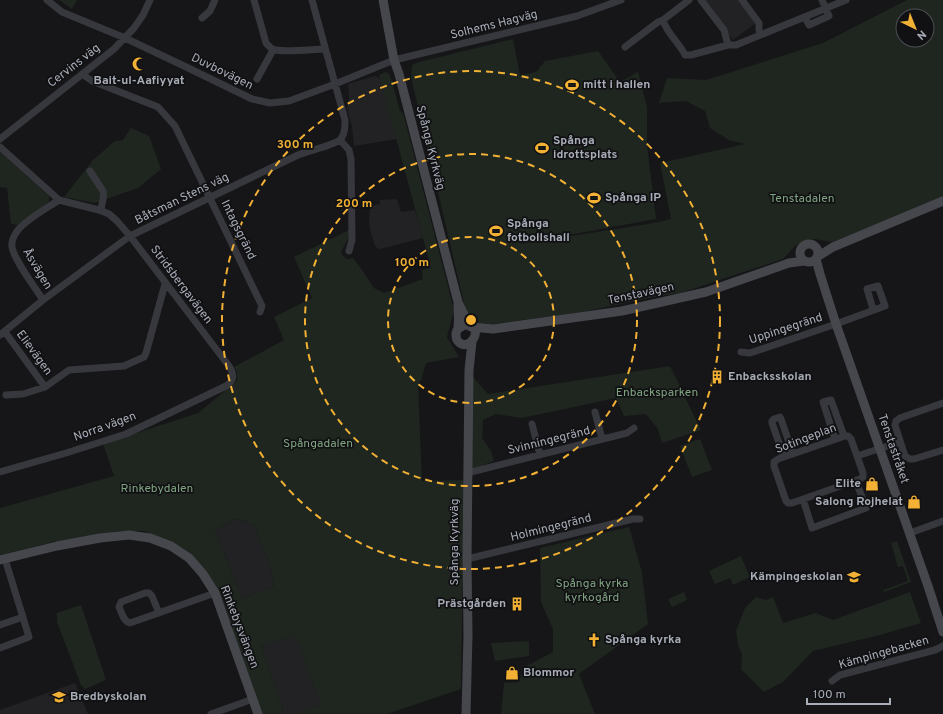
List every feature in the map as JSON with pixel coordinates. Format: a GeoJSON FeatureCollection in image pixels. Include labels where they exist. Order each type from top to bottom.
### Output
{"type":"FeatureCollection","features":[{"type":"Feature","properties":{"kind":"street","name":"Duvbovägen"},"geometry":{"type":"LineString","coordinates":[[47,0],[62,12],[182,64],[252,99],[270,103],[289,100],[335,84],[394,60]]}},
{"type":"Feature","properties":{"kind":"street","name":"Cervins väg"},"geometry":{"type":"LineString","coordinates":[[0,139],[114,49],[134,28],[143,15],[150,0]]}},
{"type":"Feature","properties":{"kind":"street"},"geometry":{"type":"LineString","coordinates":[[202,18],[210,12],[215,0]]}},
{"type":"Feature","properties":{"kind":"street"},"geometry":{"type":"LineString","coordinates":[[254,0],[266,43],[273,50],[324,48]]}},
{"type":"Feature","properties":{"kind":"street"},"geometry":{"type":"LineString","coordinates":[[312,0],[345,120],[344,134],[340,140],[349,150],[351,159],[352,240],[349,251]]}},
{"type":"Feature","properties":{"kind":"street","name":"Spånga Kyrkväg"},"geometry":{"type":"LineString","coordinates":[[383,0],[394,60],[399,74],[458,302],[470,326]]}},
{"type":"Feature","properties":{"kind":"street","name":"Solhems Hagväg"},"geometry":{"type":"LineString","coordinates":[[394,60],[577,16],[621,0]]}},
{"type":"Feature","properties":{"kind":"street"},"geometry":{"type":"LineString","coordinates":[[625,47],[689,0]]}},
{"type":"Feature","properties":{"kind":"street"},"geometry":{"type":"LineString","coordinates":[[701,0],[724,30],[728,45]]}},
{"type":"Feature","properties":{"kind":"street"},"geometry":{"type":"LineString","coordinates":[[742,0],[758,23],[760,30]]}},
{"type":"Feature","properties":{"kind":"street"},"geometry":{"type":"LineString","coordinates":[[822,0],[826,8]]}},
{"type":"Feature","properties":{"kind":"street"},"geometry":{"type":"LineString","coordinates":[[663,20],[665,28],[683,50],[685,55],[691,55],[728,45],[736,45],[846,0]]}},
{"type":"Feature","properties":{"kind":"street"},"geometry":{"type":"LineString","coordinates":[[257,79],[273,50]]}},
{"type":"Feature","properties":{"kind":"street","name":"Intagsgränd"},"geometry":{"type":"LineString","coordinates":[[82,74],[92,81],[158,107],[175,126],[262,306],[260,312]]}},
{"type":"Feature","properties":{"kind":"street","name":"Båtsman Stens väg"},"geometry":{"type":"LineString","coordinates":[[2,333],[43,300],[130,236],[298,155],[334,144],[340,140]]}},
{"type":"Feature","properties":{"kind":"street","name":"Stridsbergavägen"},"geometry":{"type":"LineString","coordinates":[[0,147],[59,200],[101,211],[109,214],[117,221],[229,366],[233,376],[232,380]]}},
{"type":"Feature","properties":{"kind":"street"},"geometry":{"type":"LineString","coordinates":[[90,171],[103,191],[104,195],[101,211]]}},
{"type":"Feature","properties":{"kind":"street","name":"Åsvägen"},"geometry":{"type":"LineString","coordinates":[[43,300],[15,257],[12,245],[13,238],[24,224],[59,200]]}},
{"type":"Feature","properties":{"kind":"street","name":"Tenstavägen"},"geometry":{"type":"LineString","coordinates":[[470,326],[493,328],[622,311],[706,292],[809,258],[943,201]]}},
{"type":"Feature","properties":{"kind":"street","name":"Tenstavägen"},"geometry":{"type":"LineString","coordinates":[[809,258],[801,248],[806,244],[811,244],[816,247],[833,247]]}},
{"type":"Feature","properties":{"kind":"street","name":"Tenstastråket"},"geometry":{"type":"LineString","coordinates":[[816,247],[818,252],[809,258],[820,274],[943,632]]}},
{"type":"Feature","properties":{"kind":"street"},"geometry":{"type":"LineString","coordinates":[[6,394],[23,394],[45,387],[69,370],[124,366],[144,357],[165,284]]}},
{"type":"Feature","properties":{"kind":"street","name":"Spånga Kyrkväg"},"geometry":{"type":"LineString","coordinates":[[458,302],[458,329]]}},
{"type":"Feature","properties":{"kind":"street","name":"Uppingegränd"},"geometry":{"type":"LineString","coordinates":[[741,352],[750,353],[836,324],[873,309]]}},
{"type":"Feature","properties":{"kind":"street"},"geometry":{"type":"LineString","coordinates":[[466,325],[470,326],[475,331],[475,337],[473,340],[467,344],[459,342],[456,337],[458,329],[466,325]]}},
{"type":"Feature","properties":{"kind":"street","name":"Tenstavägen"},"geometry":{"type":"LineString","coordinates":[[473,340],[493,328]]}},
{"type":"Feature","properties":{"kind":"street","name":"Elievägen"},"geometry":{"type":"LineString","coordinates":[[2,333],[45,387]]}},
{"type":"Feature","properties":{"kind":"street","name":"Spånga Kyrkväg"},"geometry":{"type":"LineString","coordinates":[[466,714],[468,635],[467,473],[469,370],[473,340]]}},
{"type":"Feature","properties":{"kind":"street","name":"Spånga Kyrkväg"},"geometry":{"type":"LineString","coordinates":[[462,343],[469,370]]}},
{"type":"Feature","properties":{"kind":"street","name":"Norra vägen"},"geometry":{"type":"LineString","coordinates":[[0,472],[126,434],[230,384],[232,380]]}},
{"type":"Feature","properties":{"kind":"street"},"geometry":{"type":"LineString","coordinates":[[835,439],[823,402],[826,401],[831,400],[844,436]]}},
{"type":"Feature","properties":{"kind":"street"},"geometry":{"type":"LineString","coordinates":[[943,403],[900,418],[896,421],[895,426],[905,456],[910,459],[943,450]]}},
{"type":"Feature","properties":{"kind":"street"},"geometry":{"type":"LineString","coordinates":[[596,412],[602,439]]}},
{"type":"Feature","properties":{"kind":"street"},"geometry":{"type":"LineString","coordinates":[[784,457],[772,423],[774,419],[780,417],[793,454]]}},
{"type":"Feature","properties":{"kind":"street"},"geometry":{"type":"LineString","coordinates":[[532,424],[540,455]]}},
{"type":"Feature","properties":{"kind":"street","name":"Svinningegränd"},"geometry":{"type":"LineString","coordinates":[[467,473],[627,433],[634,428]]}},
{"type":"Feature","properties":{"kind":"street","name":"Sotingeplan"},"geometry":{"type":"LineString","coordinates":[[844,436],[848,436],[851,439],[858,456],[863,477],[856,481],[792,503],[788,503],[774,466],[774,462],[778,459],[835,439],[844,436]]}},
{"type":"Feature","properties":{"kind":"street"},"geometry":{"type":"LineString","coordinates":[[858,456],[900,442]]}},
{"type":"Feature","properties":{"kind":"street"},"geometry":{"type":"LineString","coordinates":[[803,499],[812,528],[866,508],[856,481]]}},
{"type":"Feature","properties":{"kind":"street","name":"Holmingegränd"},"geometry":{"type":"LineString","coordinates":[[467,559],[640,519]]}},
{"type":"Feature","properties":{"kind":"street"},"geometry":{"type":"LineString","coordinates":[[910,533],[943,521]]}},
{"type":"Feature","properties":{"kind":"street","name":"Rinkebysvängen"},"geometry":{"type":"LineString","coordinates":[[2,559],[64,545],[129,534],[150,538],[171,546],[189,558],[203,574],[218,598],[258,714]]}},
{"type":"Feature","properties":{"kind":"street"},"geometry":{"type":"LineString","coordinates":[[0,648],[29,637],[2,559]]}},
{"type":"Feature","properties":{"kind":"street"},"geometry":{"type":"LineString","coordinates":[[158,613],[152,596],[149,593],[145,593],[121,602],[119,607],[124,620],[130,623],[215,593]]}},
{"type":"Feature","properties":{"kind":"street"},"geometry":{"type":"LineString","coordinates":[[0,625],[23,617]]}},
{"type":"Feature","properties":{"kind":"street","name":"Kämpingebacken"},"geometry":{"type":"LineString","coordinates":[[832,682],[840,675],[935,650],[943,646]]}},
{"type":"Feature","properties":{"kind":"street"},"geometry":{"type":"LineString","coordinates":[[211,714],[253,699]]}},
{"type":"Feature","properties":{"kind":"shaded area"},"geometry":{"type":"Polygon","coordinates":[[[703,0],[738,0],[756,23],[733,40],[703,0]]]}},
{"type":"Feature","properties":{"kind":"shaded area"},"geometry":{"type":"Polygon","coordinates":[[[376,76],[381,80],[397,139],[354,146],[352,127],[347,108],[349,98],[348,84],[376,76]]]}},
{"type":"Feature","properties":{"kind":"shaded area"},"geometry":{"type":"Polygon","coordinates":[[[397,199],[401,212],[415,210],[423,238],[378,249],[374,244],[370,229],[370,207],[380,204],[380,200],[397,199]]]}},
{"type":"Feature","properties":{"kind":"shaded area"},"geometry":{"type":"Polygon","coordinates":[[[236,519],[254,524],[271,570],[274,586],[242,598],[215,530],[236,519]]]}},
{"type":"Feature","properties":{"kind":"shaded area"},"geometry":{"type":"Polygon","coordinates":[[[290,636],[298,642],[321,705],[297,714],[283,714],[281,703],[261,646],[290,636]]]}},
{"type":"Feature","properties":{"kind":"shaded area","name":"Bredbyskolan"},"geometry":{"type":"Polygon","coordinates":[[[75,683],[88,714],[0,714],[0,710],[75,683]]]}},
{"type":"Feature","properties":{"kind":"green space"},"geometry":{"type":"Polygon","coordinates":[[[59,0],[77,0],[72,9],[59,0]]]}},
{"type":"Feature","properties":{"kind":"green space","name":"Tenstadalen"},"geometry":{"type":"Polygon","coordinates":[[[907,0],[943,0],[943,197],[910,212],[832,242],[814,239],[796,245],[783,259],[681,293],[659,296],[582,312],[479,326],[467,316],[411,77],[412,65],[513,39],[520,75],[536,72],[545,61],[598,51],[620,82],[638,72],[647,107],[647,145],[656,219],[514,245],[671,219],[660,163],[745,144],[729,140],[710,128],[705,111],[686,101],[659,103],[667,78],[706,80],[823,43],[907,0]]]}},
{"type":"Feature","properties":{"kind":"green space","name":"Spångadalen"},"geometry":{"type":"Polygon","coordinates":[[[386,72],[390,75],[400,111],[404,116],[454,310],[447,337],[459,357],[426,363],[421,380],[418,383],[422,481],[464,480],[461,689],[387,714],[297,714],[321,705],[298,643],[290,637],[261,646],[281,703],[283,714],[261,714],[222,600],[206,571],[176,545],[144,531],[120,531],[53,542],[0,555],[0,508],[114,476],[103,444],[198,413],[237,381],[237,372],[234,367],[284,340],[274,317],[312,298],[294,257],[349,230],[349,237],[341,252],[347,259],[353,258],[374,288],[384,293],[423,279],[422,270],[431,268],[379,75],[386,72]],[[236,519],[215,530],[242,598],[274,586],[271,570],[254,524],[236,519]]]}},
{"type":"Feature","properties":{"kind":"green space"},"geometry":{"type":"Polygon","coordinates":[[[131,128],[149,136],[161,169],[138,188],[95,203],[64,197],[93,160],[115,141],[123,140],[131,128]]]}},
{"type":"Feature","properties":{"kind":"green space"},"geometry":{"type":"Polygon","coordinates":[[[0,152],[49,196],[49,202],[18,225],[11,224],[7,188],[0,187],[0,152]]]}},
{"type":"Feature","properties":{"kind":"green space","name":"Enbacksparken"},"geometry":{"type":"Polygon","coordinates":[[[670,366],[701,430],[662,443],[658,429],[646,414],[624,416],[616,398],[522,418],[496,414],[483,420],[482,438],[491,451],[494,461],[472,469],[472,376],[488,394],[670,366]]]}},
{"type":"Feature","properties":{"kind":"green space"},"geometry":{"type":"Polygon","coordinates":[[[700,439],[712,470],[692,477],[680,446],[700,439]]]}},
{"type":"Feature","properties":{"kind":"green space","name":"Spånga kyrka kyrkogård"},"geometry":{"type":"Polygon","coordinates":[[[629,527],[642,572],[648,624],[579,674],[595,714],[501,714],[504,683],[519,682],[523,668],[553,652],[553,629],[541,602],[540,548],[629,527]]]}},
{"type":"Feature","properties":{"kind":"green space"},"geometry":{"type":"Polygon","coordinates":[[[897,541],[911,582],[884,592],[883,590],[908,581],[903,566],[898,567],[891,543],[897,541]]]}},
{"type":"Feature","properties":{"kind":"green space"},"geometry":{"type":"Polygon","coordinates":[[[741,556],[750,577],[733,585],[730,578],[715,584],[709,571],[741,556]]]}},
{"type":"Feature","properties":{"kind":"green space"},"geometry":{"type":"Polygon","coordinates":[[[684,592],[687,600],[672,607],[668,599],[684,592]]]}},
{"type":"Feature","properties":{"kind":"green space"},"geometry":{"type":"Polygon","coordinates":[[[910,592],[921,623],[880,635],[813,651],[783,682],[764,692],[741,669],[742,655],[738,644],[736,631],[745,608],[756,597],[766,600],[773,597],[783,623],[816,613],[833,620],[910,592]]]}},
{"type":"Feature","properties":{"kind":"green space"},"geometry":{"type":"Polygon","coordinates":[[[81,605],[106,680],[85,689],[81,685],[57,622],[57,613],[81,605]]]}},
{"type":"Feature","properties":{"kind":"green space"},"geometry":{"type":"Polygon","coordinates":[[[529,641],[529,656],[495,661],[491,643],[529,641]]]}},
{"type":"Feature","properties":{"kind":"place","name":"Bait-ul-Aafiyyat"},"geometry":{"type":"Point","coordinates":[139,64]}},
{"type":"Feature","properties":{"kind":"place","name":"mitt i hallen"},"geometry":{"type":"Point","coordinates":[572,85]}},
{"type":"Feature","properties":{"kind":"place","name":"Spånga idrottsplats"},"geometry":{"type":"Point","coordinates":[542,148]}},
{"type":"Feature","properties":{"kind":"place","name":"Spånga IP"},"geometry":{"type":"Point","coordinates":[594,198]}},
{"type":"Feature","properties":{"kind":"place","name":"Spånga fotbollshall"},"geometry":{"type":"Point","coordinates":[496,231]}},
{"type":"Feature","properties":{"kind":"place","name":"Enbacksskolan"},"geometry":{"type":"Point","coordinates":[717,377]}},
{"type":"Feature","properties":{"kind":"place","name":"Elite"},"geometry":{"type":"Point","coordinates":[872,484]}},
{"type":"Feature","properties":{"kind":"place","name":"Salong Rojhelat"},"geometry":{"type":"Point","coordinates":[914,502]}},
{"type":"Feature","properties":{"kind":"place","name":"Kämpingeskolan"},"geometry":{"type":"Point","coordinates":[854,577]}},
{"type":"Feature","properties":{"kind":"place","name":"Prästgården"},"geometry":{"type":"Point","coordinates":[517,604]}},
{"type":"Feature","properties":{"kind":"place","name":"Spånga kyrka"},"geometry":{"type":"Point","coordinates":[594,640]}},
{"type":"Feature","properties":{"kind":"place","name":"Blommor"},"geometry":{"type":"Point","coordinates":[512,673]}},
{"type":"Feature","properties":{"kind":"place","name":"Bredbyskolan"},"geometry":{"type":"Point","coordinates":[59,697]}},
{"type":"Feature","properties":{"kind":"park label","name":"Rinkebydalen"},"geometry":{"type":"Point","coordinates":[157,489]}}]}
